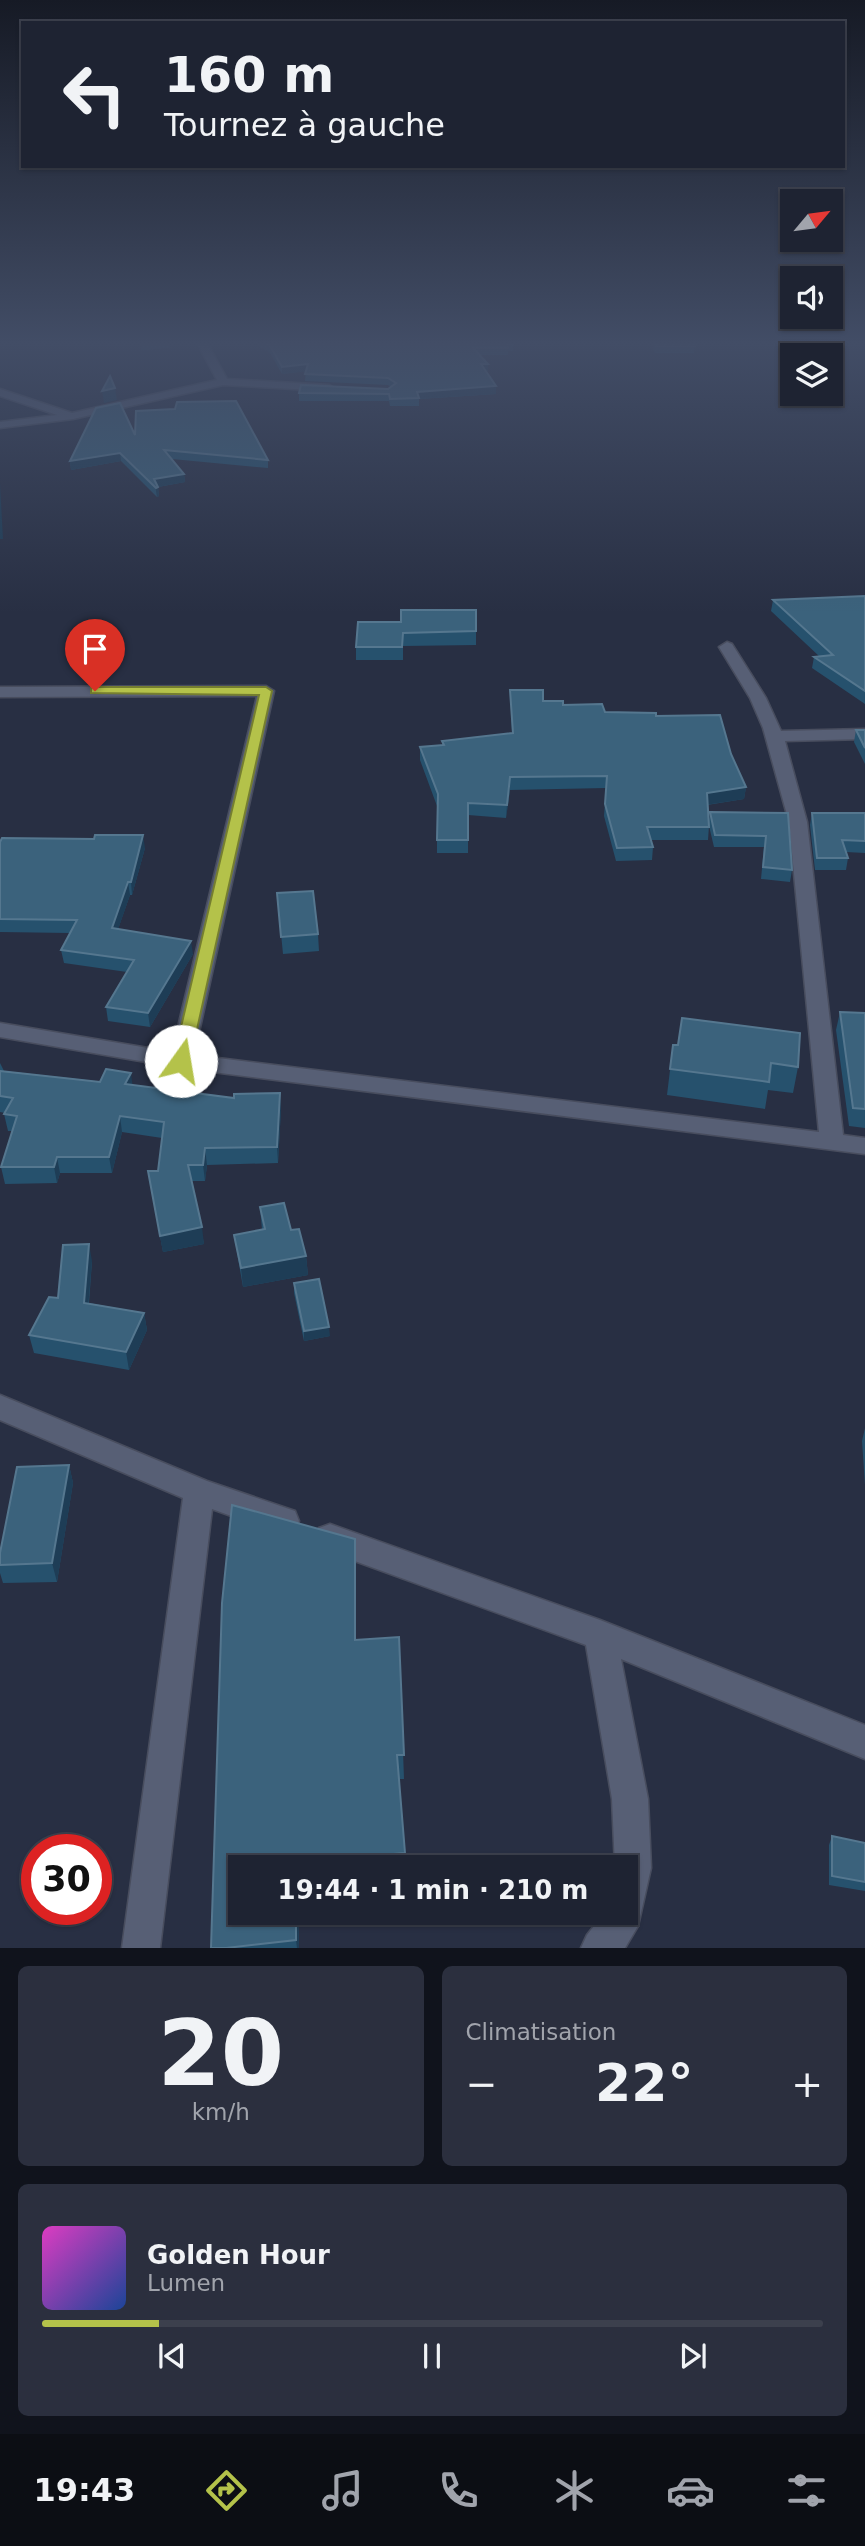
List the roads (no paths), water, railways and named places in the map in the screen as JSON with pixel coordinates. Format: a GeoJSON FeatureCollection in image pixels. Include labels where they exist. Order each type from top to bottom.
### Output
{"type":"FeatureCollection","features":[{"type":"Feature","properties":{"kind":"street"},"geometry":{"type":"LineString","coordinates":[[727,647],[758,698],[775,736],[788,776],[798,822],[832,1143]]}},
{"type":"Feature","properties":{"kind":"street"},"geometry":{"type":"LineString","coordinates":[[0,692],[266,691],[181,1061]]}},
{"type":"Feature","properties":{"kind":"street"},"geometry":{"type":"LineString","coordinates":[[775,736],[865,734]]}},
{"type":"Feature","properties":{"kind":"street"},"geometry":{"type":"LineString","coordinates":[[0,1030],[181,1061],[865,1146]]}},
{"type":"Feature","properties":{"kind":"street"},"geometry":{"type":"LineString","coordinates":[[0,1407],[199,1491],[600,1635],[865,1742]]}},
{"type":"Feature","properties":{"kind":"street"},"geometry":{"type":"LineString","coordinates":[[141,1948],[199,1491]]}},
{"type":"Feature","properties":{"kind":"street"},"geometry":{"type":"LineString","coordinates":[[600,1635],[630,1799],[632,1855]]}},
{"type":"Feature","properties":{"kind":"street"},"geometry":{"type":"LineString","coordinates":[[600,1948],[619,1925]]}}]}
